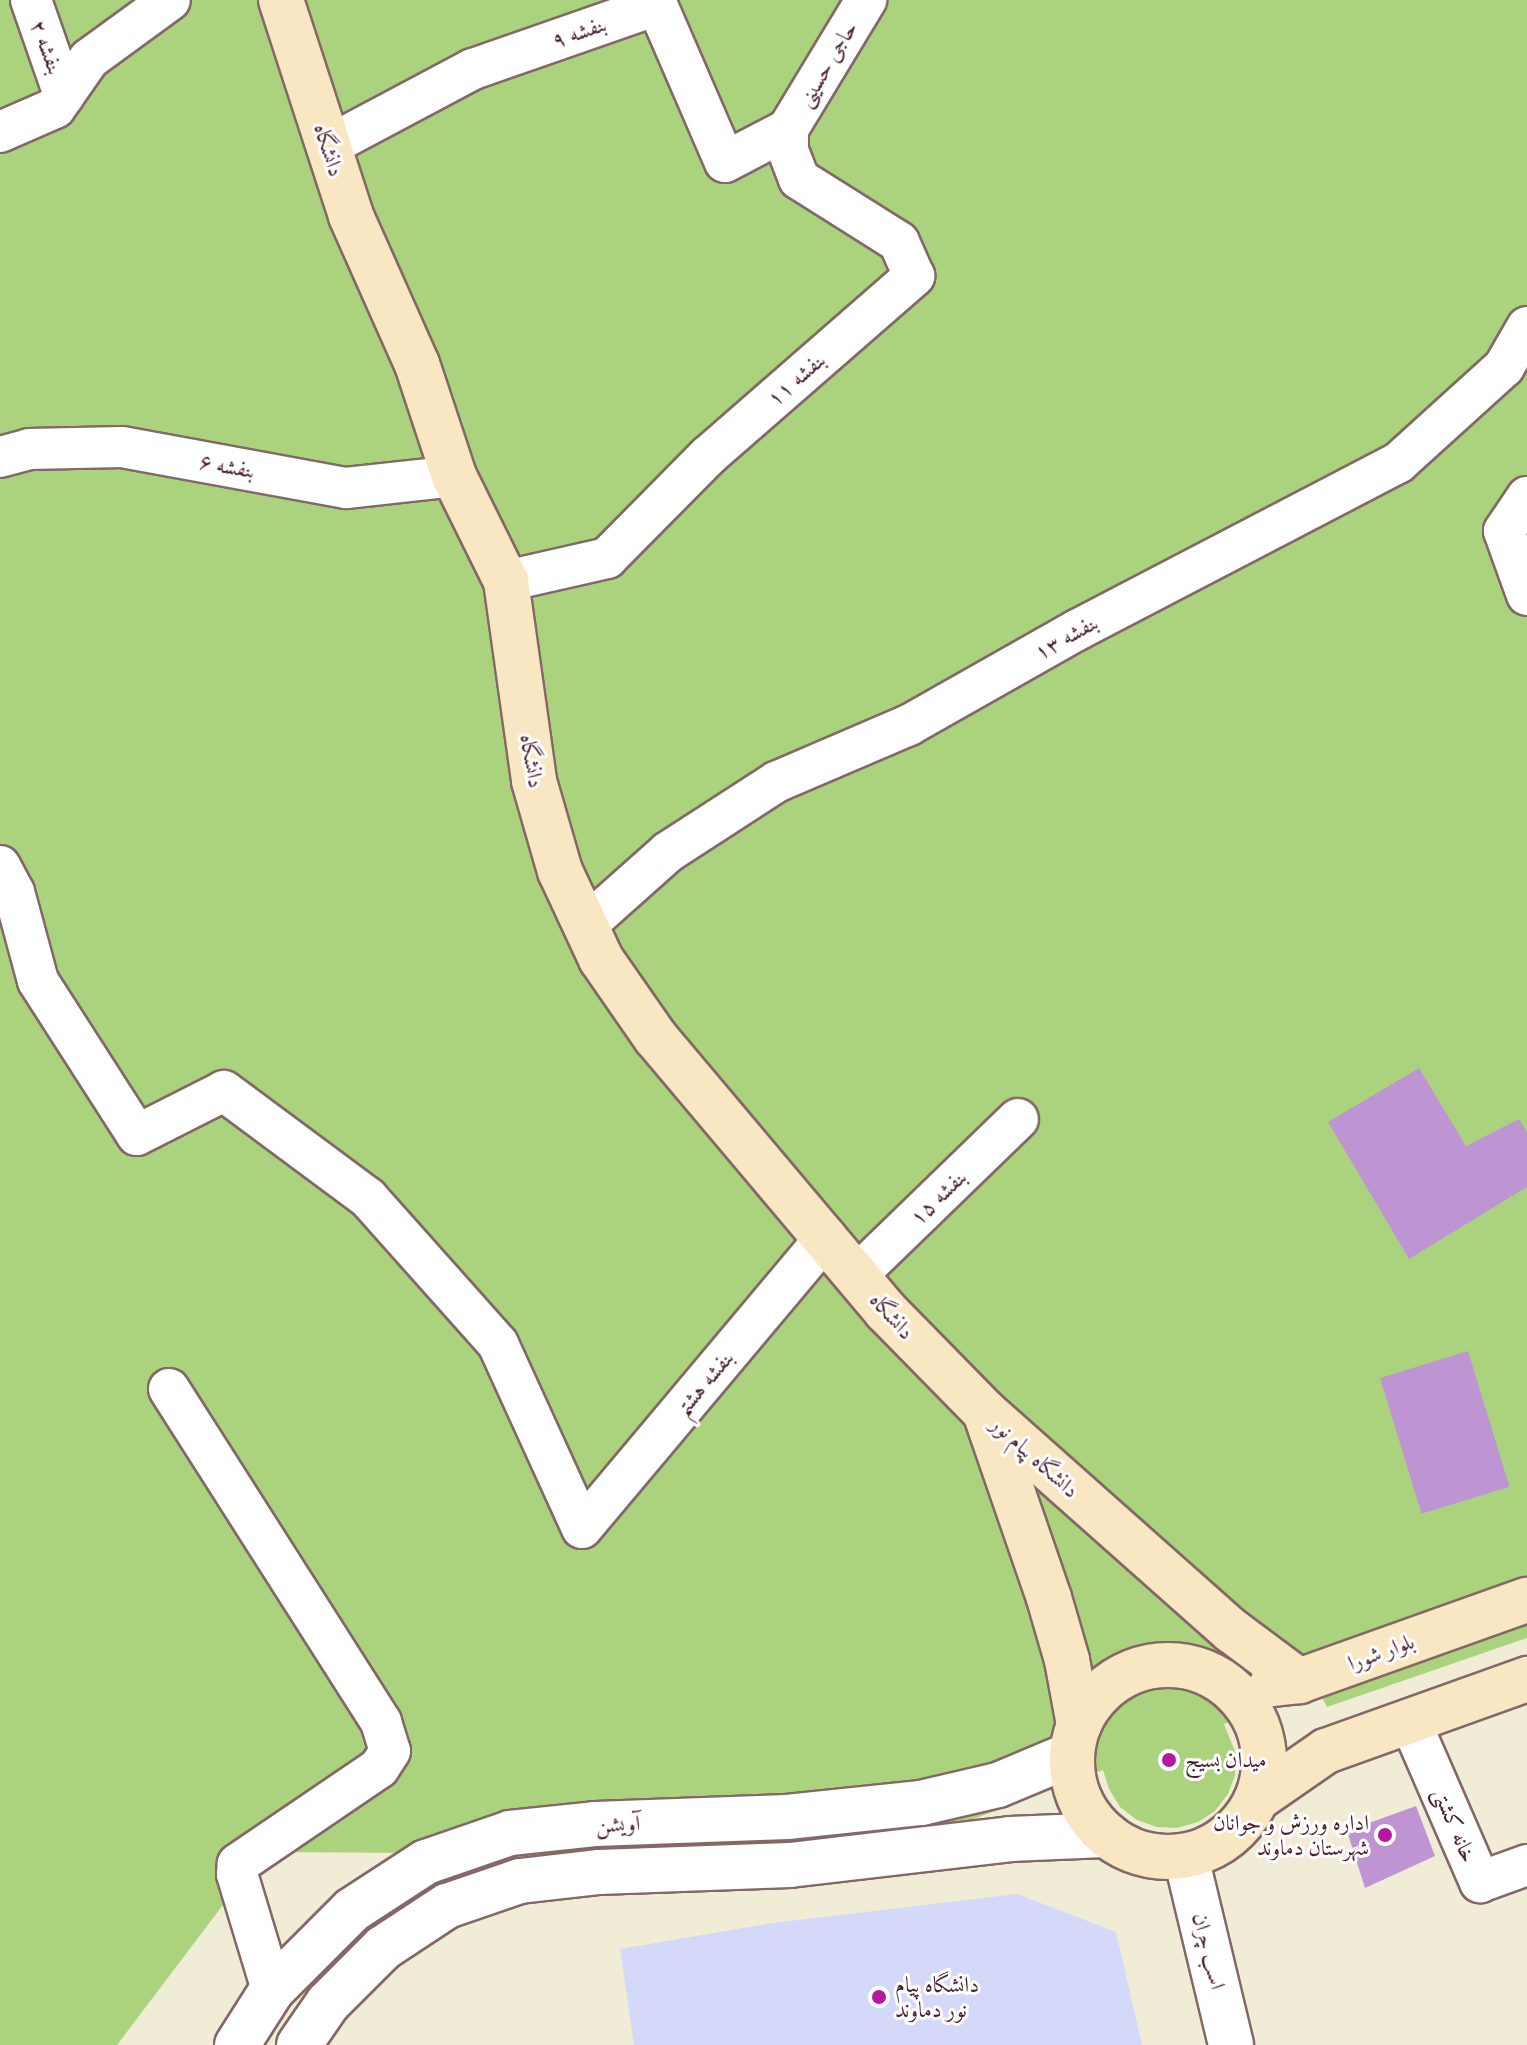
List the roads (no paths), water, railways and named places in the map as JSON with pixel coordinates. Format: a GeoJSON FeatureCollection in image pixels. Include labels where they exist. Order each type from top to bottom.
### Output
{"type":"FeatureCollection","features":[{"type":"Feature","properties":{"kind":"main road","name":"دانشگاه"},"geometry":{"type":"LineString","coordinates":[[281,0],[351,216],[417,364],[454,476],[506,581],[534,781],[560,871],[601,959],[656,1038],[886,1311],[985,1412]]}},
{"type":"Feature","properties":{"kind":"main road","name":"دانشگاه پیام نور"},"geometry":{"type":"LineString","coordinates":[[985,1412],[1232,1631],[1299,1681]]}},
{"type":"Feature","properties":{"kind":"main road","name":"دانشگاه پیام نور"},"geometry":{"type":"LineString","coordinates":[[985,1412],[1067,1660],[1076,1740]]}},
{"type":"Feature","properties":{"kind":"main road","name":"بلوار شورا"},"geometry":{"type":"LineString","coordinates":[[1231,1688],[1299,1681],[1527,1600]]}},
{"type":"Feature","properties":{"kind":"main road"},"geometry":{"type":"LineString","coordinates":[[1175,1665],[1205,1672],[1231,1688],[1250,1711],[1262,1739],[1265,1769],[1258,1798],[1241,1825],[1216,1846],[1186,1857],[1144,1854],[1130,1850],[1107,1835],[1087,1812],[1075,1784],[1076,1740],[1095,1699],[1118,1679],[1145,1667],[1175,1665]]}},
{"type":"Feature","properties":{"kind":"main road"},"geometry":{"type":"LineString","coordinates":[[1258,1798],[1326,1751],[1527,1679]]}},
{"type":"Feature","properties":{"kind":"street","name":"بنفشه ۲"},"geometry":{"type":"LineString","coordinates":[[31,0],[64,95]]}},
{"type":"Feature","properties":{"kind":"street"},"geometry":{"type":"LineString","coordinates":[[0,132],[55,108],[89,59],[170,0]]}},
{"type":"Feature","properties":{"kind":"street","name":"حاجی حسینی"},"geometry":{"type":"LineString","coordinates":[[788,129],[866,0]]}},
{"type":"Feature","properties":{"kind":"street","name":"بنفشه ۹"},"geometry":{"type":"LineString","coordinates":[[328,146],[473,69],[657,5],[725,162],[788,129]]}},
{"type":"Feature","properties":{"kind":"street","name":"بنفشه ۱۱"},"geometry":{"type":"LineString","coordinates":[[506,581],[607,558],[708,456],[914,276],[899,242],[799,179],[788,150],[788,129]]}},
{"type":"Feature","properties":{"kind":"street","name":"بنفشه ۱۳"},"geometry":{"type":"LineString","coordinates":[[585,926],[668,852],[776,782],[909,725],[1077,630],[1398,463],[1504,367],[1527,327]]}},
{"type":"Feature","properties":{"kind":"street","name":"بنفشه ۶"},"geometry":{"type":"LineString","coordinates":[[0,457],[29,449],[122,447],[346,488],[454,476]]}},
{"type":"Feature","properties":{"kind":"street"},"geometry":{"type":"LineString","coordinates":[[1527,497],[1504,531],[1527,595]]}},
{"type":"Feature","properties":{"kind":"street","name":"بنفشه هشتم"},"geometry":{"type":"LineString","coordinates":[[0,866],[14,892],[38,981],[137,1135],[224,1091],[368,1198],[498,1344],[582,1528],[826,1237]]}},
{"type":"Feature","properties":{"kind":"street","name":"بنفشه ۱۵"},"geometry":{"type":"LineString","coordinates":[[857,1275],[1018,1119]]}},
{"type":"Feature","properties":{"kind":"street"},"geometry":{"type":"LineString","coordinates":[[169,1389],[381,1722],[390,1751],[379,1768],[238,1864],[237,1874],[272,1990]]}},
{"type":"Feature","properties":{"kind":"street","name":"خانه کشتی"},"geometry":{"type":"LineString","coordinates":[[1410,1721],[1480,1882],[1527,1865]]}},
{"type":"Feature","properties":{"kind":"street","name":"آویشن"},"geometry":{"type":"LineString","coordinates":[[237,2045],[272,1990],[352,1910],[426,1862],[510,1833],[595,1824],[787,1817],[921,1803],[998,1785],[1076,1740]]}},
{"type":"Feature","properties":{"kind":"street"},"geometry":{"type":"LineString","coordinates":[[299,2045],[328,2003],[383,1948],[447,1906],[520,1881],[599,1872],[790,1865],[1010,1839],[1107,1835]]}},
{"type":"Feature","properties":{"kind":"street","name":"اسب چران"},"geometry":{"type":"LineString","coordinates":[[1186,1857],[1231,2045]]}},
{"type":"Feature","properties":{"kind":"place","name":"میدان بسیج"},"geometry":{"type":"Point","coordinates":[1169,1760]}},
{"type":"Feature","properties":{"kind":"place","name":"اداره ورزش و جوانان شهرستان دماوند"},"geometry":{"type":"Point","coordinates":[1385,1835]}},
{"type":"Feature","properties":{"kind":"place","name":"دانشگاه پیام نور دماوند"},"geometry":{"type":"Point","coordinates":[879,1997]}}]}
